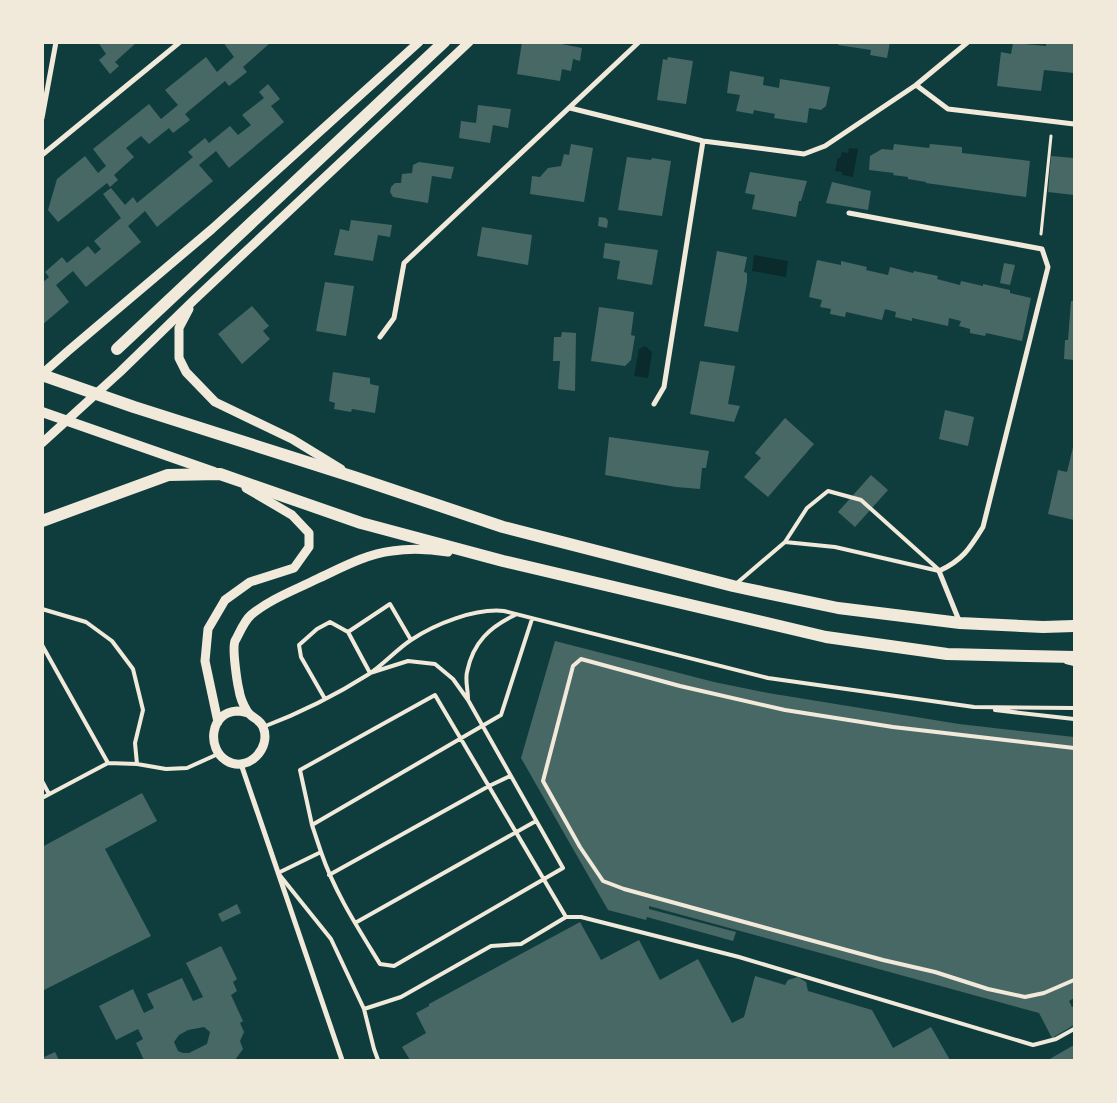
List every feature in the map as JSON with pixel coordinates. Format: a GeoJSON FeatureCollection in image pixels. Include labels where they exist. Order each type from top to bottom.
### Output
{"type":"FeatureCollection","features":[{"type":"Feature","properties":{"kind":"main road"},"geometry":{"type":"LineString","coordinates":[[117,349],[444,42]]}},
{"type":"Feature","properties":{"kind":"main road"},"geometry":{"type":"LineString","coordinates":[[42,375],[134,407],[503,526],[733,586],[838,608],[960,623],[1043,627],[1071,624]]}},
{"type":"Feature","properties":{"kind":"main road"},"geometry":{"type":"LineString","coordinates":[[42,412],[361,523],[503,562],[826,637],[947,654],[1049,658],[1074,657]]}},
{"type":"Feature","properties":{"kind":"main road"},"geometry":{"type":"LineString","coordinates":[[42,521],[168,475],[220,474]]}},
{"type":"Feature","properties":{"kind":"street"},"geometry":{"type":"LineString","coordinates":[[42,118],[56,42]]}},
{"type":"Feature","properties":{"kind":"street"},"geometry":{"type":"LineString","coordinates":[[42,155],[180,42]]}},
{"type":"Feature","properties":{"kind":"street"},"geometry":{"type":"LineString","coordinates":[[42,375],[75,344],[212,229],[419,42]]}},
{"type":"Feature","properties":{"kind":"street"},"geometry":{"type":"LineString","coordinates":[[42,443],[97,394],[194,300],[469,42]]}},
{"type":"Feature","properties":{"kind":"street"},"geometry":{"type":"LineString","coordinates":[[380,337],[394,318],[404,263],[639,42]]}},
{"type":"Feature","properties":{"kind":"street"},"geometry":{"type":"LineString","coordinates":[[570,108],[703,141],[804,154],[826,146],[916,85],[968,42]]}},
{"type":"Feature","properties":{"kind":"street"},"geometry":{"type":"LineString","coordinates":[[916,85],[948,110],[1074,124]]}},
{"type":"Feature","properties":{"kind":"street"},"geometry":{"type":"LineString","coordinates":[[654,404],[664,387],[703,141]]}},
{"type":"Feature","properties":{"kind":"street"},"geometry":{"type":"LineString","coordinates":[[849,213],[1042,249],[1048,267],[983,527],[971,547],[955,563],[939,571],[960,623]]}},
{"type":"Feature","properties":{"kind":"street"},"geometry":{"type":"LineString","coordinates":[[194,300],[179,328],[180,358],[186,372],[214,402],[292,439],[354,477]]}},
{"type":"Feature","properties":{"kind":"street"},"geometry":{"type":"LineString","coordinates":[[218,722],[205,661],[208,628],[225,600],[250,582],[294,568],[308,547],[310,533],[292,515],[233,480]]}},
{"type":"Feature","properties":{"kind":"street"},"geometry":{"type":"LineString","coordinates":[[248,713],[239,690],[234,644],[249,617],[276,599],[356,561],[391,551],[431,549],[503,562]]}},
{"type":"Feature","properties":{"kind":"street"},"geometry":{"type":"LineString","coordinates":[[237,711],[248,713],[258,719],[264,727],[265,739],[262,751],[253,760],[242,764],[228,762],[218,754],[214,747],[212,738],[214,730],[218,722],[226,714],[237,711]]}},
{"type":"Feature","properties":{"kind":"street"},"geometry":{"type":"LineString","coordinates":[[242,764],[342,1060]]}},
{"type":"Feature","properties":{"kind":"lane"},"geometry":{"type":"LineString","coordinates":[[733,586],[785,542],[807,508],[828,491],[861,500],[939,571]]}},
{"type":"Feature","properties":{"kind":"lane"},"geometry":{"type":"LineString","coordinates":[[785,542],[835,547],[939,571]]}},
{"type":"Feature","properties":{"kind":"lane"},"geometry":{"type":"LineString","coordinates":[[348,632],[390,604],[411,640]]}},
{"type":"Feature","properties":{"kind":"lane"},"geometry":{"type":"LineString","coordinates":[[42,609],[86,622],[112,641],[133,669],[143,710],[136,743],[136,764]]}},
{"type":"Feature","properties":{"kind":"lane"},"geometry":{"type":"LineString","coordinates":[[264,727],[297,714],[370,673],[411,640],[454,618],[490,610],[504,611],[768,678],[1074,719]]}},
{"type":"Feature","properties":{"kind":"lane"},"geometry":{"type":"LineString","coordinates":[[468,700],[466,672],[477,644],[496,624],[515,615]]}},
{"type":"Feature","properties":{"kind":"lane"},"geometry":{"type":"LineString","coordinates":[[312,825],[501,715],[532,619]]}},
{"type":"Feature","properties":{"kind":"lane"},"geometry":{"type":"LineString","coordinates":[[325,699],[301,657],[299,646],[317,629],[330,622],[348,632],[370,673]]}},
{"type":"Feature","properties":{"kind":"lane"},"geometry":{"type":"LineString","coordinates":[[42,645],[108,763]]}},
{"type":"Feature","properties":{"kind":"lane"},"geometry":{"type":"LineString","coordinates":[[1049,658],[1074,664]]}},
{"type":"Feature","properties":{"kind":"lane"},"geometry":{"type":"LineString","coordinates":[[1074,748],[893,727],[785,710],[680,686],[581,659],[573,666],[543,781],[580,848],[603,881],[624,889],[883,960],[935,972],[988,989],[1025,997],[1044,994],[1074,980]]}},
{"type":"Feature","properties":{"kind":"lane"},"geometry":{"type":"LineString","coordinates":[[370,673],[408,661],[435,664],[453,679],[468,700],[563,868],[544,879],[394,966],[380,964],[354,924],[329,874],[312,825],[300,770],[435,695],[461,740],[489,786],[544,879],[566,917]]}},
{"type":"Feature","properties":{"kind":"lane"},"geometry":{"type":"LineString","coordinates":[[974,707],[1074,708]]}},
{"type":"Feature","properties":{"kind":"lane"},"geometry":{"type":"LineString","coordinates":[[42,798],[108,763],[136,764],[166,769],[187,768],[218,754]]}},
{"type":"Feature","properties":{"kind":"lane"},"geometry":{"type":"LineString","coordinates":[[329,874],[510,776]]}},
{"type":"Feature","properties":{"kind":"lane"},"geometry":{"type":"LineString","coordinates":[[42,781],[49,794]]}},
{"type":"Feature","properties":{"kind":"lane"},"geometry":{"type":"LineString","coordinates":[[354,924],[536,821]]}},
{"type":"Feature","properties":{"kind":"lane"},"geometry":{"type":"LineString","coordinates":[[321,852],[278,873],[332,939],[364,1009],[378,1060]]}},
{"type":"Feature","properties":{"kind":"lane"},"geometry":{"type":"LineString","coordinates":[[364,1009],[401,997],[491,946],[521,944],[566,917],[581,917],[739,957],[1033,1045],[1056,1040],[1074,1029]]}},
{"type":"Feature","properties":{"kind":"path"},"geometry":{"type":"LineString","coordinates":[[1042,249],[1041,229],[1053,123]]}},
{"type":"Feature","properties":{"kind":"water"},"geometry":{"type":"Polygon","coordinates":[[[849,148],[858,149],[853,177],[842,175],[842,172],[835,171],[838,158],[840,158],[842,152],[848,153],[849,148]]]}},
{"type":"Feature","properties":{"kind":"water"},"geometry":{"type":"Polygon","coordinates":[[[754,255],[788,261],[786,277],[752,271],[754,255]]]}},
{"type":"Feature","properties":{"kind":"water"},"geometry":{"type":"Polygon","coordinates":[[[645,346],[652,352],[648,378],[634,376],[639,349],[645,346]]]}},
{"type":"Feature","properties":{"kind":"building"},"geometry":{"type":"Polygon","coordinates":[[[98,42],[137,42],[115,62],[119,66],[110,74],[99,60],[106,54],[98,42]]]}},
{"type":"Feature","properties":{"kind":"building"},"geometry":{"type":"Polygon","coordinates":[[[223,42],[271,42],[243,67],[247,72],[229,86],[225,81],[185,114],[190,120],[173,133],[169,128],[149,144],[141,136],[126,148],[134,157],[114,175],[118,180],[110,187],[107,183],[58,222],[48,210],[57,179],[85,156],[98,173],[106,166],[93,149],[149,104],[161,119],[178,105],[165,90],[206,57],[217,72],[234,57],[223,42]]]}},
{"type":"Feature","properties":{"kind":"building"},"geometry":{"type":"Polygon","coordinates":[[[522,42],[551,42],[582,48],[580,61],[573,59],[571,71],[562,69],[560,81],[517,74],[522,42]]]}},
{"type":"Feature","properties":{"kind":"building"},"geometry":{"type":"Polygon","coordinates":[[[838,42],[890,42],[887,58],[870,55],[871,50],[838,45],[838,42]]]}},
{"type":"Feature","properties":{"kind":"building"},"geometry":{"type":"Polygon","coordinates":[[[1046,42],[1074,42],[1074,73],[1044,70],[1041,91],[997,86],[1001,52],[1011,54],[1013,43],[1046,46],[1046,42]]]}},
{"type":"Feature","properties":{"kind":"building"},"geometry":{"type":"Polygon","coordinates":[[[668,57],[693,61],[686,104],[657,100],[663,59],[667,60],[668,57]]]}},
{"type":"Feature","properties":{"kind":"building"},"geometry":{"type":"Polygon","coordinates":[[[730,71],[764,77],[763,85],[779,88],[780,79],[830,87],[826,106],[821,110],[809,108],[807,123],[774,118],[775,114],[754,110],[753,114],[736,111],[740,95],[727,93],[730,71]]]}},
{"type":"Feature","properties":{"kind":"building"},"geometry":{"type":"Polygon","coordinates":[[[268,84],[280,99],[271,106],[284,122],[229,168],[216,151],[199,165],[213,181],[157,227],[145,211],[128,226],[141,242],[86,287],[73,271],[56,285],[69,302],[42,325],[42,283],[49,277],[45,272],[62,257],[67,263],[88,246],[95,254],[101,249],[94,241],[121,218],[103,194],[111,188],[125,205],[133,197],[137,203],[193,157],[188,152],[205,138],[209,143],[230,126],[238,135],[251,125],[242,115],[264,98],[259,92],[268,84]]]}},
{"type":"Feature","properties":{"kind":"building"},"geometry":{"type":"Polygon","coordinates":[[[478,105],[511,109],[508,128],[493,125],[490,143],[459,138],[461,121],[476,123],[478,105]]]}},
{"type":"Feature","properties":{"kind":"building"},"geometry":{"type":"Polygon","coordinates":[[[571,144],[593,148],[584,202],[530,194],[532,176],[540,177],[548,168],[561,166],[564,154],[569,155],[571,144]]]}},
{"type":"Feature","properties":{"kind":"building"},"geometry":{"type":"Polygon","coordinates":[[[894,144],[929,148],[930,144],[962,147],[962,153],[1030,161],[1026,197],[926,183],[908,179],[908,177],[893,175],[894,173],[869,170],[870,156],[882,149],[893,150],[894,144]]]}},
{"type":"Feature","properties":{"kind":"building"},"geometry":{"type":"Polygon","coordinates":[[[1051,156],[1074,158],[1074,195],[1048,192],[1051,156]]]}},
{"type":"Feature","properties":{"kind":"building"},"geometry":{"type":"Polygon","coordinates":[[[627,157],[671,161],[662,216],[618,210],[627,157]]]}},
{"type":"Feature","properties":{"kind":"building"},"geometry":{"type":"Polygon","coordinates":[[[419,162],[454,167],[451,179],[432,176],[428,203],[393,197],[390,192],[391,187],[395,183],[401,183],[402,174],[412,173],[413,165],[419,162]]]}},
{"type":"Feature","properties":{"kind":"building"},"geometry":{"type":"Polygon","coordinates":[[[750,172],[807,181],[801,201],[799,201],[796,217],[752,209],[755,195],[745,193],[750,172]]]}},
{"type":"Feature","properties":{"kind":"building"},"geometry":{"type":"Polygon","coordinates":[[[832,182],[871,191],[868,210],[826,203],[832,182]]]}},
{"type":"Feature","properties":{"kind":"building"},"geometry":{"type":"Polygon","coordinates":[[[599,217],[606,218],[608,221],[607,228],[598,226],[599,217]]]}},
{"type":"Feature","properties":{"kind":"building"},"geometry":{"type":"Polygon","coordinates":[[[351,220],[392,225],[390,237],[378,235],[373,261],[334,255],[340,229],[349,231],[351,220]]]}},
{"type":"Feature","properties":{"kind":"building"},"geometry":{"type":"Polygon","coordinates":[[[482,227],[532,235],[528,265],[477,256],[482,227]]]}},
{"type":"Feature","properties":{"kind":"building"},"geometry":{"type":"Polygon","coordinates":[[[605,243],[658,250],[652,285],[617,279],[620,261],[603,258],[605,243]]]}},
{"type":"Feature","properties":{"kind":"building"},"geometry":{"type":"Polygon","coordinates":[[[717,251],[747,257],[744,272],[747,273],[747,282],[738,332],[704,326],[717,251]]]}},
{"type":"Feature","properties":{"kind":"building"},"geometry":{"type":"Polygon","coordinates":[[[817,260],[841,265],[841,261],[867,267],[866,270],[888,275],[890,267],[913,273],[914,271],[938,276],[937,279],[960,285],[961,281],[983,286],[983,284],[1010,290],[1010,293],[1031,298],[1022,341],[986,333],[985,336],[970,333],[970,329],[959,326],[961,321],[949,318],[948,326],[912,318],[912,321],[895,317],[896,312],[885,309],[882,320],[846,312],[845,317],[830,314],[831,309],[820,307],[822,300],[809,297],[817,260]]]}},
{"type":"Feature","properties":{"kind":"building"},"geometry":{"type":"Polygon","coordinates":[[[1004,263],[1015,265],[1010,285],[1000,283],[1004,263]]]}},
{"type":"Feature","properties":{"kind":"building"},"geometry":{"type":"Polygon","coordinates":[[[325,282],[354,286],[346,336],[316,331],[325,282]]]}},
{"type":"Feature","properties":{"kind":"building"},"geometry":{"type":"Polygon","coordinates":[[[1071,301],[1074,301],[1074,360],[1064,359],[1065,340],[1068,340],[1071,301]]]}},
{"type":"Feature","properties":{"kind":"building"},"geometry":{"type":"Polygon","coordinates":[[[252,306],[269,326],[263,331],[270,339],[242,364],[218,334],[252,306]]]}},
{"type":"Feature","properties":{"kind":"building"},"geometry":{"type":"Polygon","coordinates":[[[599,307],[634,312],[631,335],[635,336],[631,360],[625,366],[591,361],[599,307]]]}},
{"type":"Feature","properties":{"kind":"building"},"geometry":{"type":"Polygon","coordinates":[[[562,332],[576,333],[575,391],[558,389],[560,361],[553,361],[554,337],[561,337],[562,332]]]}},
{"type":"Feature","properties":{"kind":"building"},"geometry":{"type":"Polygon","coordinates":[[[700,361],[735,366],[728,404],[740,406],[734,422],[690,414],[700,361]]]}},
{"type":"Feature","properties":{"kind":"building"},"geometry":{"type":"Polygon","coordinates":[[[333,372],[370,378],[370,384],[379,386],[375,413],[352,409],[351,412],[334,409],[335,403],[329,401],[333,372]]]}},
{"type":"Feature","properties":{"kind":"building"},"geometry":{"type":"Polygon","coordinates":[[[945,410],[974,417],[968,446],[939,439],[945,410]]]}},
{"type":"Feature","properties":{"kind":"building"},"geometry":{"type":"Polygon","coordinates":[[[785,418],[814,444],[768,497],[744,477],[761,458],[755,453],[785,418]]]}},
{"type":"Feature","properties":{"kind":"building"},"geometry":{"type":"Polygon","coordinates":[[[609,437],[709,451],[706,468],[702,468],[700,489],[676,487],[605,475],[609,437]]]}},
{"type":"Feature","properties":{"kind":"building"},"geometry":{"type":"Polygon","coordinates":[[[1074,443],[1074,520],[1048,514],[1058,470],[1067,472],[1074,443]]]}},
{"type":"Feature","properties":{"kind":"building"},"geometry":{"type":"Polygon","coordinates":[[[871,475],[888,490],[855,527],[838,512],[871,475]]]}},
{"type":"Feature","properties":{"kind":"building"},"geometry":{"type":"Polygon","coordinates":[[[555,641],[714,682],[768,693],[959,724],[1074,737],[1074,998],[1069,1001],[1072,1007],[1074,1006],[1074,1025],[1052,1038],[1039,1013],[649,906],[649,909],[736,932],[733,941],[647,917],[646,920],[608,910],[521,758],[555,641]]]}},
{"type":"Feature","properties":{"kind":"building"},"geometry":{"type":"Polygon","coordinates":[[[142,793],[157,821],[105,849],[151,936],[42,991],[42,847],[142,793]]]}},
{"type":"Feature","properties":{"kind":"building"},"geometry":{"type":"Polygon","coordinates":[[[237,904],[241,913],[222,922],[218,914],[237,904]]]}},
{"type":"Feature","properties":{"kind":"building"},"geometry":{"type":"Polygon","coordinates":[[[580,922],[601,960],[639,940],[660,980],[698,959],[732,1023],[744,1017],[755,976],[785,985],[788,980],[798,977],[806,982],[808,991],[872,1010],[893,1048],[931,1027],[950,1060],[410,1060],[402,1047],[426,1033],[416,1013],[429,1006],[429,1004],[580,922]]]}},
{"type":"Feature","properties":{"kind":"building"},"geometry":{"type":"Polygon","coordinates":[[[221,946],[237,979],[233,982],[237,991],[231,995],[243,1021],[240,1023],[244,1032],[240,1041],[243,1049],[235,1060],[144,1060],[136,1043],[143,1039],[138,1029],[116,1040],[99,1006],[133,989],[144,1013],[154,1008],[147,994],[182,978],[193,1001],[203,997],[186,963],[221,946]],[[204,1027],[188,1030],[179,1035],[174,1042],[178,1051],[189,1053],[207,1044],[210,1032],[204,1027]]]}},
{"type":"Feature","properties":{"kind":"building"},"geometry":{"type":"Polygon","coordinates":[[[1074,1045],[1074,1060],[1048,1060],[1074,1045]]]}},
{"type":"Feature","properties":{"kind":"building"},"geometry":{"type":"Polygon","coordinates":[[[55,1052],[59,1060],[42,1060],[42,1058],[55,1052]]]}}]}
